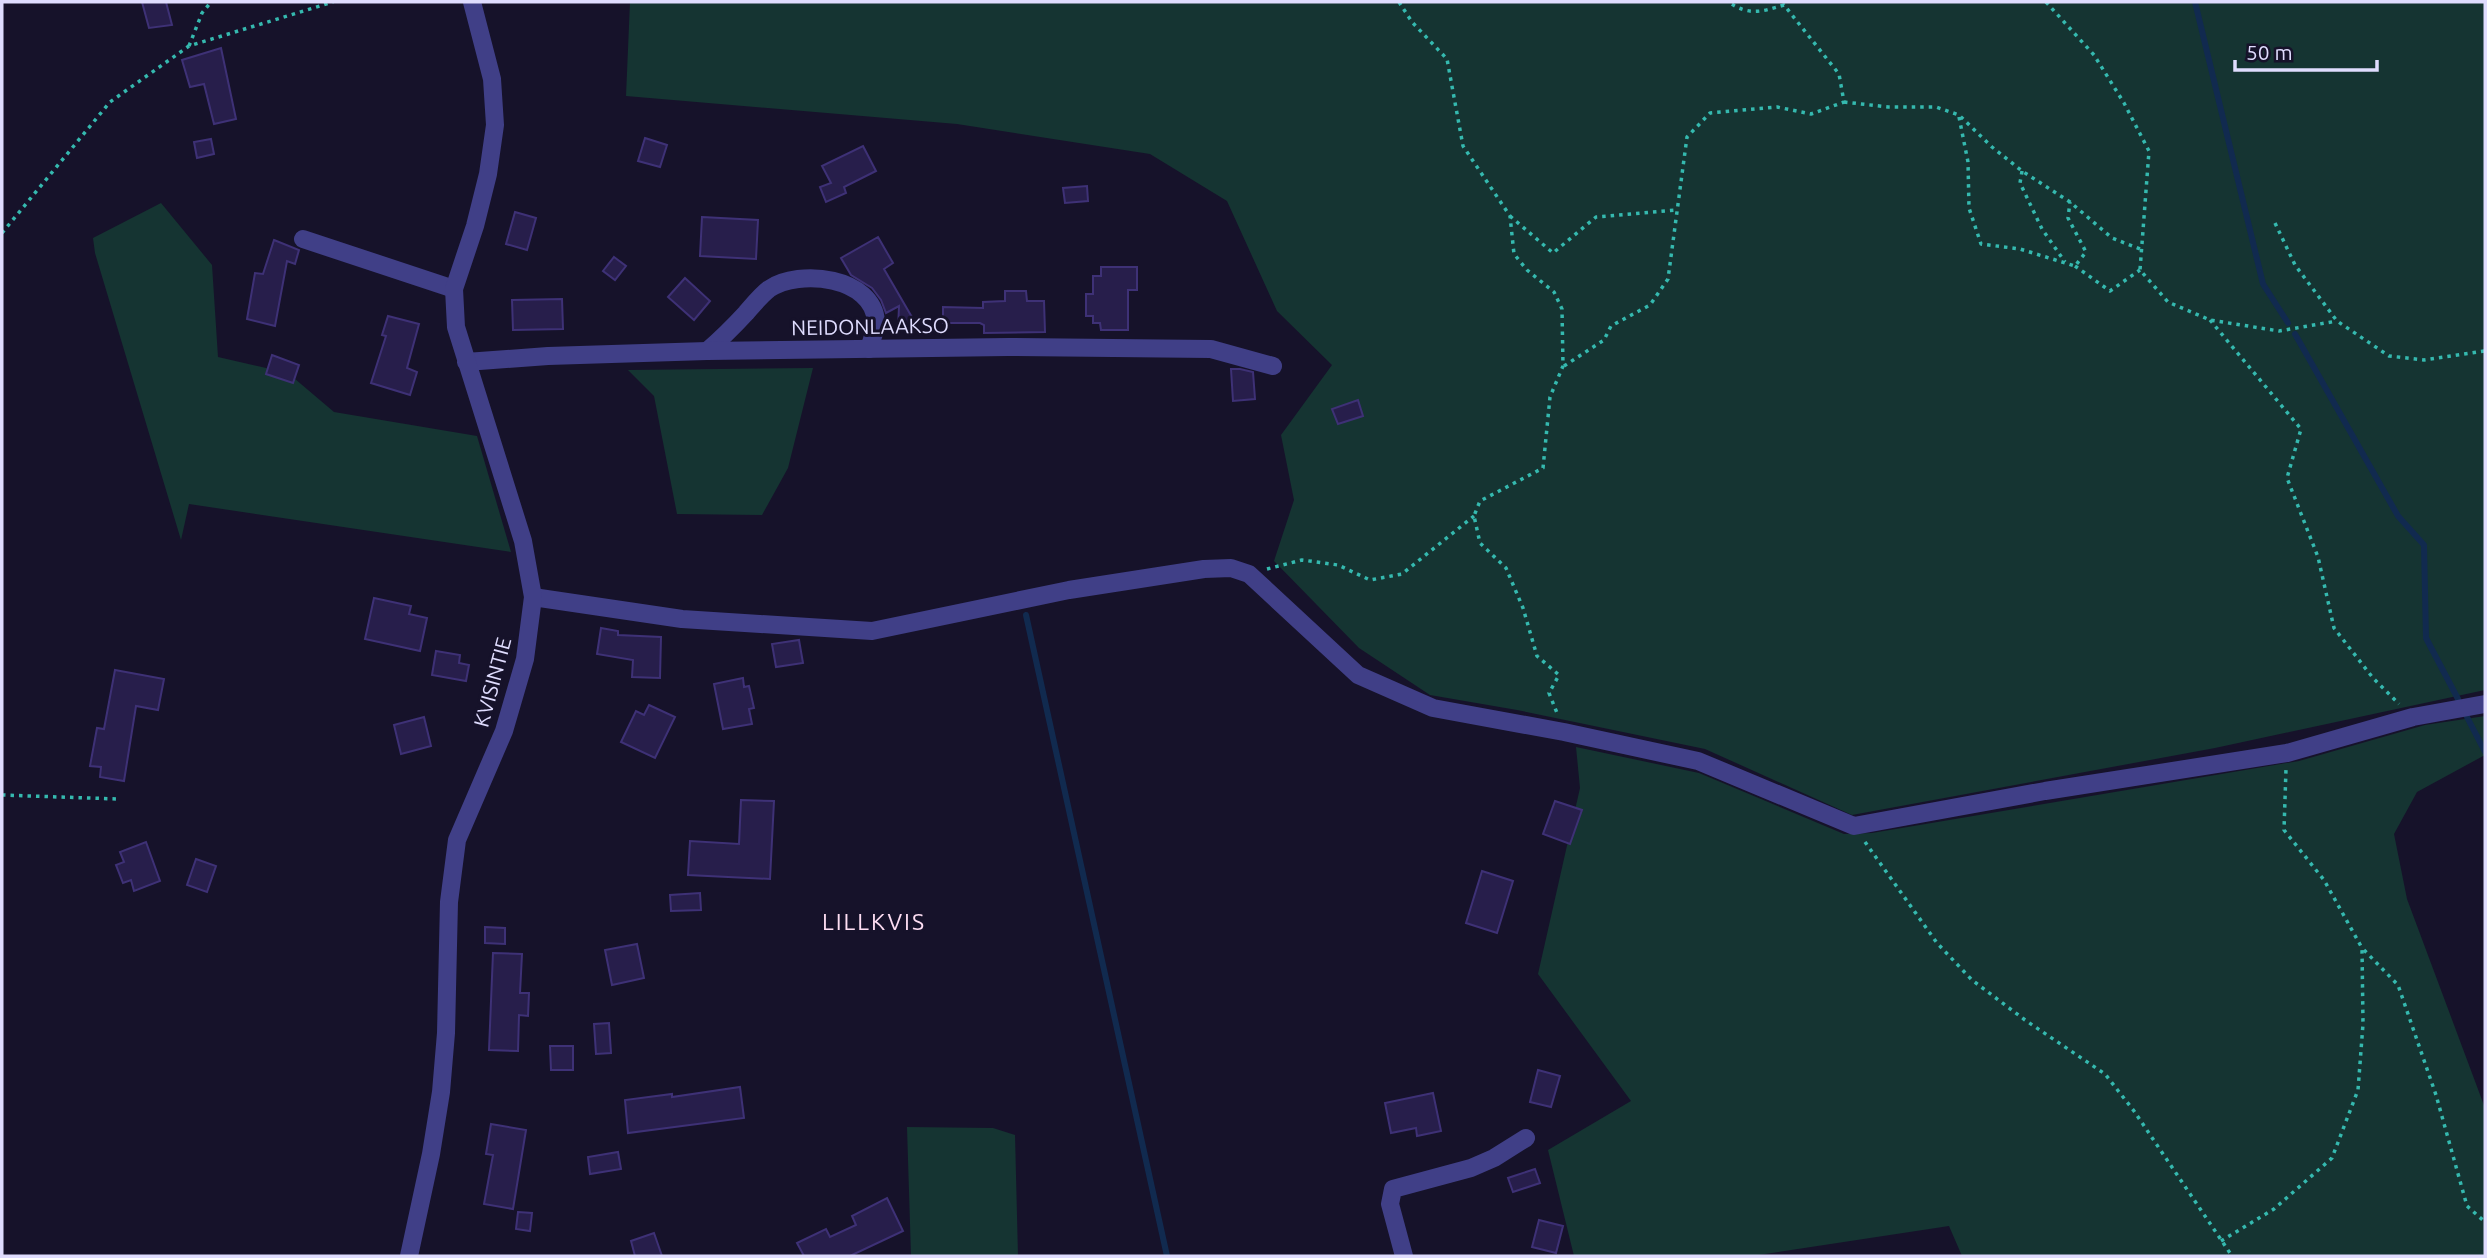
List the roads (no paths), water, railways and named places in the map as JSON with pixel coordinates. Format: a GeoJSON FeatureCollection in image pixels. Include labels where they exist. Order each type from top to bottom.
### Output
{"type":"FeatureCollection","features":[{"type":"Feature","properties":{"kind":"street","name":"KVISINTIE"},"geometry":{"type":"LineString","coordinates":[[409,1256],[441,1092],[446,1033],[449,902],[457,840],[503,731],[526,659],[533,597],[523,541],[456,327],[454,289],[475,226],[488,174],[495,125],[492,79],[472,2]]}},
{"type":"Feature","properties":{"kind":"street"},"geometry":{"type":"LineString","coordinates":[[303,240],[454,289]]}},
{"type":"Feature","properties":{"kind":"street"},"geometry":{"type":"LineString","coordinates":[[707,351],[769,289],[806,279],[851,285],[865,295],[874,312],[876,324],[869,348]]}},
{"type":"Feature","properties":{"kind":"street","name":"NEIDONLAAKSO"},"geometry":{"type":"LineString","coordinates":[[466,362],[548,356],[707,351],[1008,347],[1211,349],[1273,366]]}},
{"type":"Feature","properties":{"kind":"street"},"geometry":{"type":"LineString","coordinates":[[533,597],[682,620],[872,631],[1096,586],[1204,569],[1231,568],[1248,574],[1358,675],[1433,708],[1564,732],[1698,761],[1854,826],[2045,791],[2287,753],[2413,717],[2485,704]]}},
{"type":"Feature","properties":{"kind":"street"},"geometry":{"type":"LineString","coordinates":[[1404,1256],[1390,1204],[1393,1189],[1471,1168],[1494,1158],[1526,1138]]}},
{"type":"Feature","properties":{"kind":"waterway"},"geometry":{"type":"LineString","coordinates":[[2195,2],[2263,284],[2288,323]]}},
{"type":"Feature","properties":{"kind":"waterway"},"geometry":{"type":"LineString","coordinates":[[2295,334],[2398,516],[2424,545],[2426,638],[2458,699]]}},
{"type":"Feature","properties":{"kind":"waterway"},"geometry":{"type":"LineString","coordinates":[[1026,615],[1167,1256]]}},
{"type":"Feature","properties":{"kind":"waterway"},"geometry":{"type":"LineString","coordinates":[[2467,717],[2485,752]]}},
{"type":"Feature","properties":{"kind":"district","name":"LILLKVIS"},"geometry":{"type":"Point","coordinates":[874,921]}}]}
